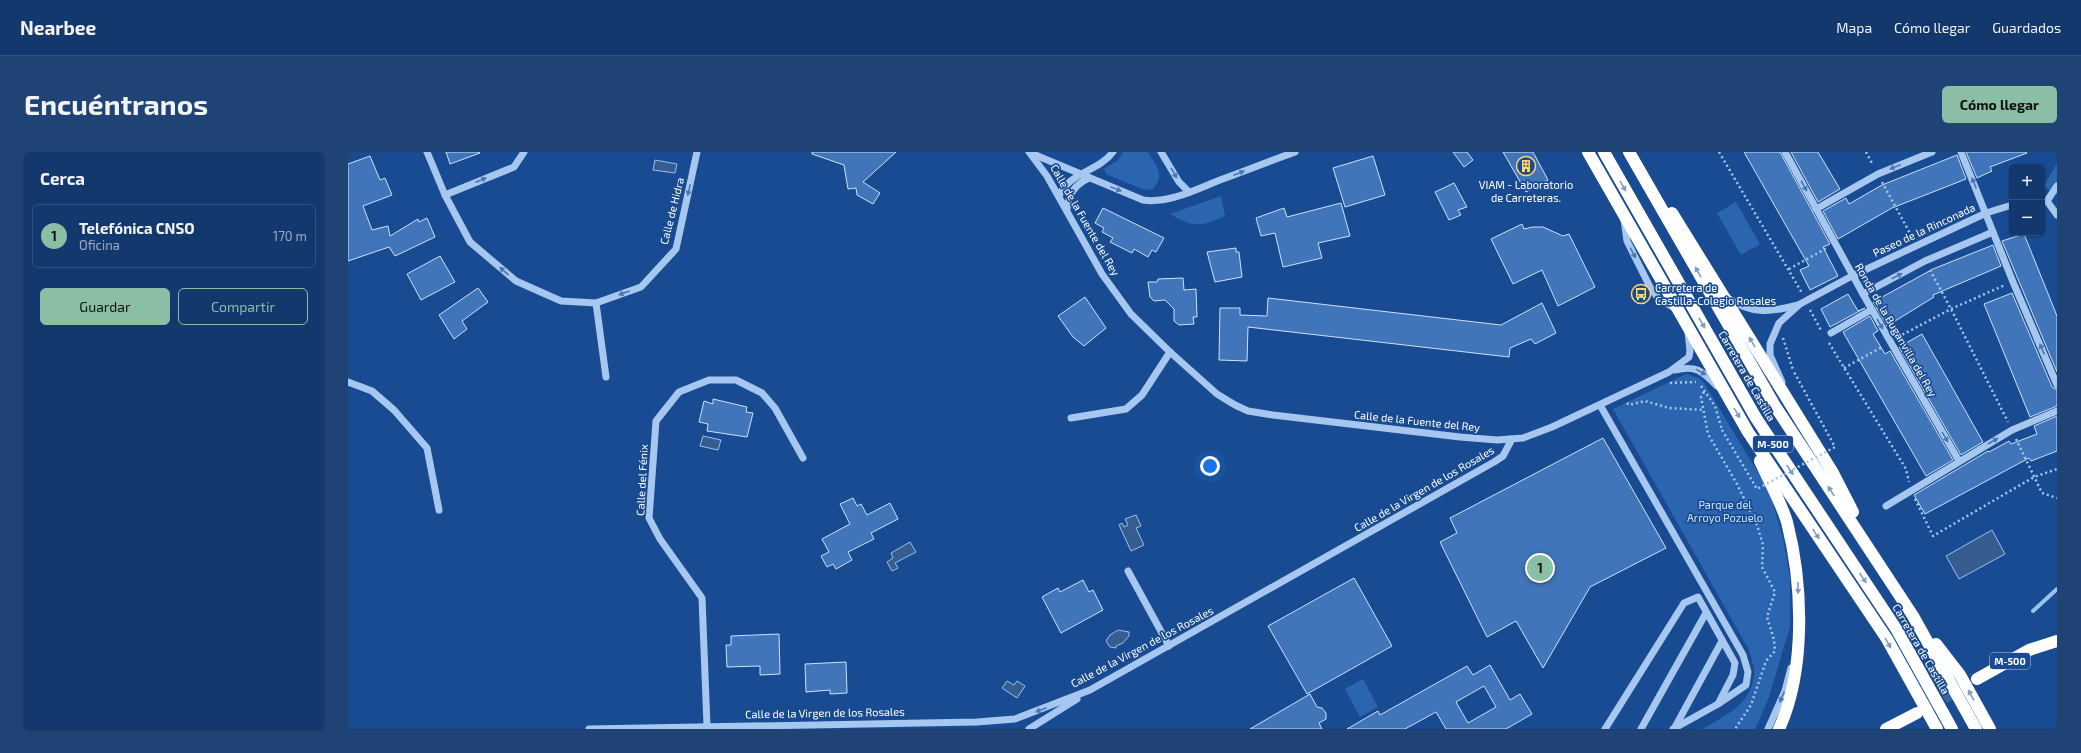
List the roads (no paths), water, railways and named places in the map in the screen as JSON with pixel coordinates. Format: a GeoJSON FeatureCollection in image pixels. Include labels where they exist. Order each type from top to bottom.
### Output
{"type":"FeatureCollection","features":[{"type":"Feature","properties":{"kind":"highway","name":"M-500"},"geometry":{"type":"LineString","coordinates":[[1588,152],[1725,394],[1748,432],[1887,639],[1937,729]]}},
{"type":"Feature","properties":{"kind":"highway","name":"Carretera de Castilla"},"geometry":{"type":"LineString","coordinates":[[1604,152],[1756,418],[1897,630],[1952,729]]}},
{"type":"Feature","properties":{"kind":"highway","name":"Carretera de Castilla"},"geometry":{"type":"LineString","coordinates":[[1629,152],[1775,406],[1913,616],[1976,729]]}},
{"type":"Feature","properties":{"kind":"highway","name":"M-500"},"geometry":{"type":"LineString","coordinates":[[1632,152],[1724,295],[1832,474],[1883,570]]}},
{"type":"Feature","properties":{"kind":"highway","name":"M-500"},"geometry":{"type":"LineString","coordinates":[[1748,432],[1786,521],[1798,573],[1799,633],[1792,694],[1779,729]]}},
{"type":"Feature","properties":{"kind":"highway","name":"M-500"},"geometry":{"type":"LineString","coordinates":[[1913,616],[1960,675],[1990,729]]}},
{"type":"Feature","properties":{"kind":"highway","name":"M-500"},"geometry":{"type":"LineString","coordinates":[[1977,679],[2029,650],[2057,641]]}},
{"type":"Feature","properties":{"kind":"highway"},"geometry":{"type":"LineString","coordinates":[[1886,729],[1917,713]]}},
{"type":"Feature","properties":{"kind":"street","name":"Calle de Hidra"},"geometry":{"type":"LineString","coordinates":[[427,152],[445,195],[470,242],[516,281],[561,301],[596,303],[641,287],[676,249],[697,152]]}},
{"type":"Feature","properties":{"kind":"street"},"geometry":{"type":"LineString","coordinates":[[445,195],[514,167],[524,152]]}},
{"type":"Feature","properties":{"kind":"street"},"geometry":{"type":"LineString","coordinates":[[1030,152],[1080,175],[1143,200],[1151,201],[1159,201],[1189,192],[1295,152]]}},
{"type":"Feature","properties":{"kind":"street","name":"Calle de la Fuente del Rey"},"geometry":{"type":"LineString","coordinates":[[1030,152],[1040,164],[1067,209],[1093,260],[1113,292],[1131,314],[1216,394],[1234,405],[1248,411],[1460,437],[1512,440],[1536,434],[1669,372],[1689,357],[1690,346],[1687,328]]}},
{"type":"Feature","properties":{"kind":"street"},"geometry":{"type":"LineString","coordinates":[[1059,196],[1065,185],[1101,164],[1113,152]]}},
{"type":"Feature","properties":{"kind":"street"},"geometry":{"type":"LineString","coordinates":[[1161,152],[1179,182],[1189,192]]}},
{"type":"Feature","properties":{"kind":"street"},"geometry":{"type":"LineString","coordinates":[[1581,152],[1587,161],[1598,170]]}},
{"type":"Feature","properties":{"kind":"street","name":"Ronda de la Buganvilla del Rey"},"geometry":{"type":"LineString","coordinates":[[1785,152],[1871,310],[1959,460]]}},
{"type":"Feature","properties":{"kind":"street"},"geometry":{"type":"LineString","coordinates":[[1816,209],[1878,174],[1932,152]]}},
{"type":"Feature","properties":{"kind":"street"},"geometry":{"type":"LineString","coordinates":[[1961,152],[2013,282],[2057,385]]}},
{"type":"Feature","properties":{"kind":"street"},"geometry":{"type":"LineString","coordinates":[[1067,209],[1071,192],[1076,185],[1089,178]]}},
{"type":"Feature","properties":{"kind":"street"},"geometry":{"type":"LineString","coordinates":[[2057,186],[2045,201],[2057,215]]}},
{"type":"Feature","properties":{"kind":"street","name":"Paseo de la Rinconada"},"geometry":{"type":"LineString","coordinates":[[1802,303],[1852,276],[1986,213],[2009,206]]}},
{"type":"Feature","properties":{"kind":"street"},"geometry":{"type":"LineString","coordinates":[[1863,294],[1925,261],[1993,232]]}},
{"type":"Feature","properties":{"kind":"street"},"geometry":{"type":"LineString","coordinates":[[1724,295],[1734,302],[1758,311],[1771,311],[1802,303]]}},
{"type":"Feature","properties":{"kind":"street"},"geometry":{"type":"LineString","coordinates":[[596,303],[606,377]]}},
{"type":"Feature","properties":{"kind":"street"},"geometry":{"type":"LineString","coordinates":[[1798,419],[1770,355],[1773,334],[1779,323],[1802,303]]}},
{"type":"Feature","properties":{"kind":"street"},"geometry":{"type":"LineString","coordinates":[[1831,333],[1871,310]]}},
{"type":"Feature","properties":{"kind":"street"},"geometry":{"type":"LineString","coordinates":[[1071,418],[1126,409],[1142,395],[1170,352]]}},
{"type":"Feature","properties":{"kind":"street","name":"Calle de la Fuente del Rey"},"geometry":{"type":"LineString","coordinates":[[1669,372],[1693,368],[1705,373],[1725,394]]}},
{"type":"Feature","properties":{"kind":"street","name":"Calle del Fénix"},"geometry":{"type":"LineString","coordinates":[[707,726],[702,598],[660,539],[649,518],[656,421],[679,392],[709,380],[736,380],[762,394],[775,408],[803,458]]}},
{"type":"Feature","properties":{"kind":"street"},"geometry":{"type":"LineString","coordinates":[[348,382],[372,391],[394,410],[427,448],[439,510]]}},
{"type":"Feature","properties":{"kind":"street"},"geometry":{"type":"LineString","coordinates":[[1600,405],[1744,655],[1748,672],[1746,685],[1718,704],[1674,729]]}},
{"type":"Feature","properties":{"kind":"street"},"geometry":{"type":"LineString","coordinates":[[1886,506],[1959,460],[2012,430],[2057,411]]}},
{"type":"Feature","properties":{"kind":"street","name":"Calle de la Virgen de los Rosales"},"geometry":{"type":"LineString","coordinates":[[589,729],[977,722],[1015,719],[1090,690],[1169,646],[1494,462],[1503,456],[1512,440]]}},
{"type":"Feature","properties":{"kind":"street"},"geometry":{"type":"LineString","coordinates":[[1128,571],[1169,646]]}},
{"type":"Feature","properties":{"kind":"street"},"geometry":{"type":"LineString","coordinates":[[1605,729],[1684,603],[1698,597],[1735,663],[1733,675],[1718,704]]}},
{"type":"Feature","properties":{"kind":"street"},"geometry":{"type":"LineString","coordinates":[[1641,729],[1706,613]]}},
{"type":"Feature","properties":{"kind":"street"},"geometry":{"type":"LineString","coordinates":[[1768,729],[1785,691],[1799,633]]}},
{"type":"Feature","properties":{"kind":"street"},"geometry":{"type":"LineString","coordinates":[[2044,644],[2057,635]]}},
{"type":"Feature","properties":{"kind":"street"},"geometry":{"type":"LineString","coordinates":[[1674,729],[1722,641]]}},
{"type":"Feature","properties":{"kind":"street"},"geometry":{"type":"LineString","coordinates":[[1030,729],[1090,690]]}},
{"type":"Feature","properties":{"kind":"street"},"geometry":{"type":"LineString","coordinates":[[977,722],[980,729]]}},
{"type":"Feature","properties":{"kind":"waterway"},"geometry":{"type":"LineString","coordinates":[[2033,611],[2057,589]]}},
{"type":"Feature","properties":{"kind":"tunnel"},"geometry":{"type":"LineString","coordinates":[[1928,707],[1977,679]]}},
{"type":"Feature","properties":{"kind":"place","name":"VIAM - Laboratorio de Carreteras."},"geometry":{"type":"Point","coordinates":[1526,166]}},
{"type":"Feature","properties":{"kind":"place","name":"Carretera de Castilla-Colegio Rosales"},"geometry":{"type":"Point","coordinates":[1641,294]}},
{"type":"Feature","properties":{"kind":"place","name":"Telefónica CNSO"},"geometry":{"type":"Point","coordinates":[1540,568]}},
{"type":"Feature","properties":{"kind":"park label","name":"Parque del Arroyo Pozuelo"},"geometry":{"type":"Point","coordinates":[1725,511]}}]}
